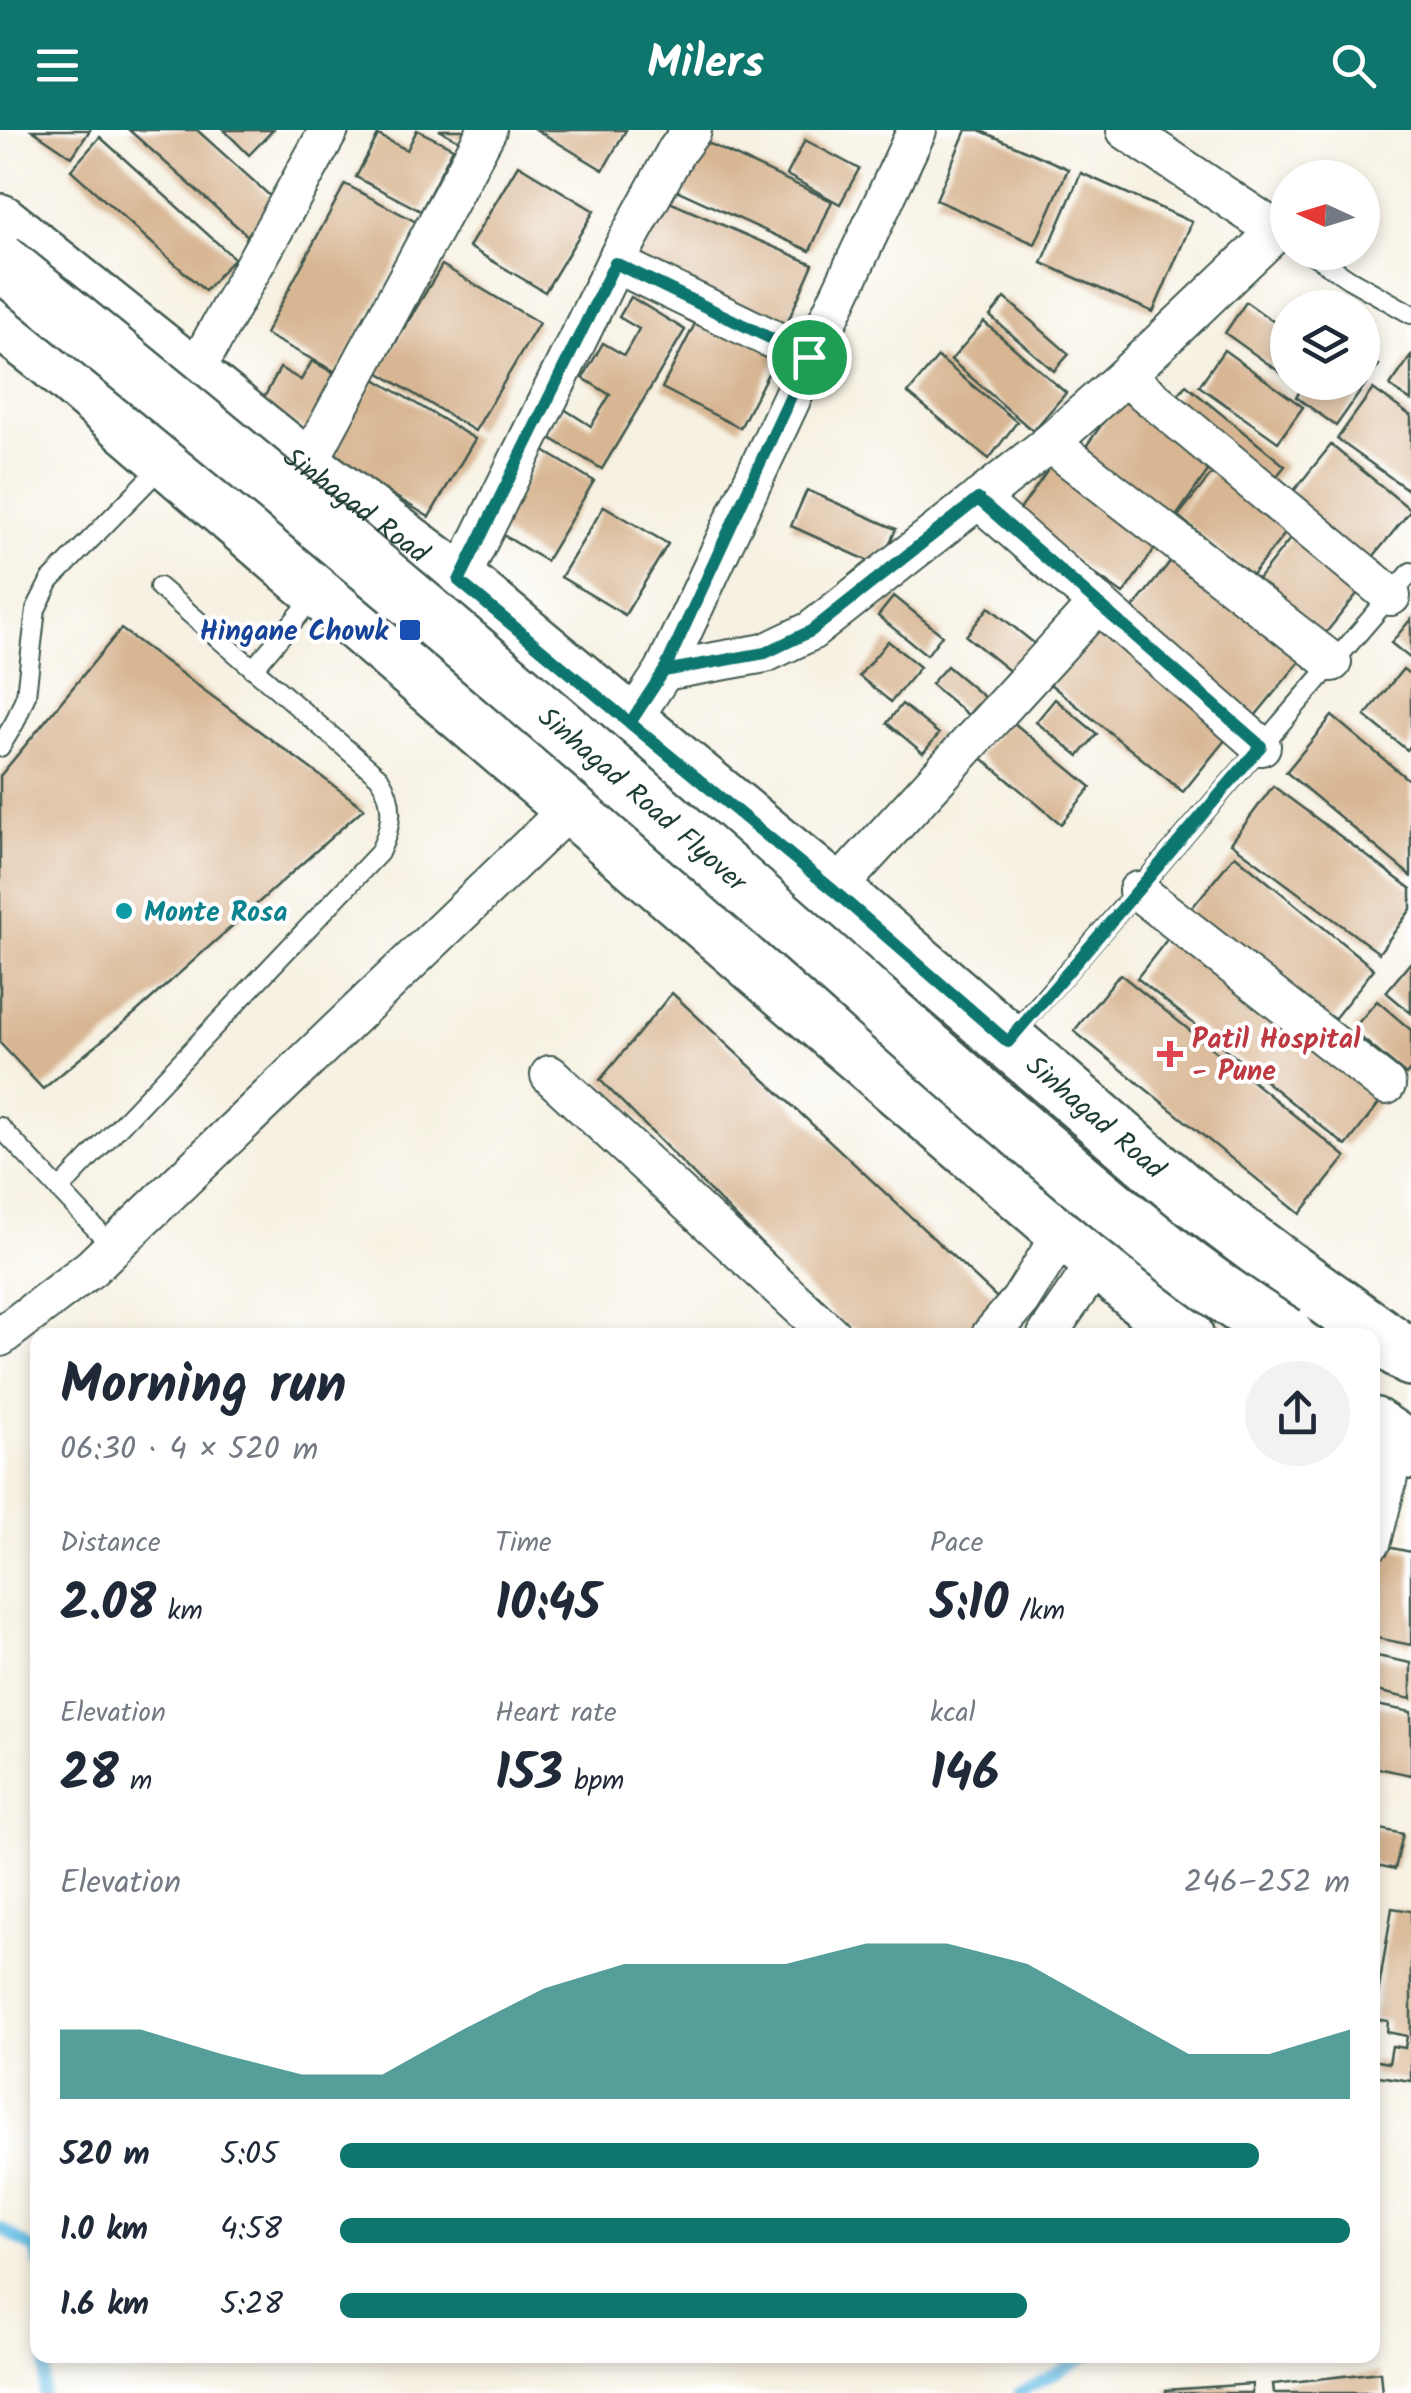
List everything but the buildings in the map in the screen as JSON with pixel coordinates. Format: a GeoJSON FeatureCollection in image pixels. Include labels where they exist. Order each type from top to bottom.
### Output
{"type":"FeatureCollection","features":[{"type":"Feature","properties":{"kind":"main road","name":"Sinhagad Road"},"geometry":{"type":"LineString","coordinates":[[0,222],[306,467],[459,581],[834,891],[1184,1192],[1369,1328]]}},
{"type":"Feature","properties":{"kind":"main road","name":"Sinhagad Road Flyover"},"geometry":{"type":"LineString","coordinates":[[0,261],[171,398],[584,746],[970,1088],[1097,1195],[1234,1303],[1275,1328]]}},
{"type":"Feature","properties":{"kind":"main road","name":"Sinhagad Road Flyover"},"geometry":{"type":"LineString","coordinates":[[0,294],[1229,1328]]}},
{"type":"Feature","properties":{"kind":"main road"},"geometry":{"type":"LineString","coordinates":[[0,320],[1081,1246],[1165,1324]]}},
{"type":"Feature","properties":{"kind":"main road","name":"Sinhagad Road"},"geometry":{"type":"LineString","coordinates":[[1380,1336],[1411,1358]]}},
{"type":"Feature","properties":{"kind":"main road"},"geometry":{"type":"LineString","coordinates":[[1380,1393],[1411,1411]]}},
{"type":"Feature","properties":{"kind":"main road"},"geometry":{"type":"LineString","coordinates":[[1380,1440],[1396,1471]]}},
{"type":"Feature","properties":{"kind":"street"},"geometry":{"type":"LineString","coordinates":[[192,375],[330,130]]}},
{"type":"Feature","properties":{"kind":"street"},"geometry":{"type":"LineString","coordinates":[[306,467],[486,130]]}},
{"type":"Feature","properties":{"kind":"street"},"geometry":{"type":"LineString","coordinates":[[459,581],[615,263],[692,130]]}},
{"type":"Feature","properties":{"kind":"street"},"geometry":{"type":"LineString","coordinates":[[0,1337],[91,1268],[570,808],[664,671],[916,130]]}},
{"type":"Feature","properties":{"kind":"street"},"geometry":{"type":"LineString","coordinates":[[1126,130],[1270,226]]}},
{"type":"Feature","properties":{"kind":"street"},"geometry":{"type":"LineString","coordinates":[[664,671],[765,653],[811,631],[1050,443],[1270,245]]}},
{"type":"Feature","properties":{"kind":"street"},"geometry":{"type":"LineString","coordinates":[[615,263],[809,357]]}},
{"type":"Feature","properties":{"kind":"street"},"geometry":{"type":"LineString","coordinates":[[1125,376],[1401,584]]}},
{"type":"Feature","properties":{"kind":"street"},"geometry":{"type":"LineString","coordinates":[[1050,443],[1332,662]]}},
{"type":"Feature","properties":{"kind":"street"},"geometry":{"type":"LineString","coordinates":[[978,499],[1261,746]]}},
{"type":"Feature","properties":{"kind":"street"},"geometry":{"type":"LineString","coordinates":[[834,891],[1098,604]]}},
{"type":"Feature","properties":{"kind":"street"},"geometry":{"type":"LineString","coordinates":[[1138,891],[1386,1085]]}},
{"type":"Feature","properties":{"kind":"street"},"geometry":{"type":"LineString","coordinates":[[550,1076],[824,1328]]}},
{"type":"Feature","properties":{"kind":"street"},"geometry":{"type":"LineString","coordinates":[[997,1328],[1020,1301],[1081,1246]]}},
{"type":"Feature","properties":{"kind":"street"},"geometry":{"type":"LineString","coordinates":[[1051,1328],[1081,1246]]}},
{"type":"Feature","properties":{"kind":"street"},"geometry":{"type":"LineString","coordinates":[[1380,1518],[1396,1471]]}},
{"type":"Feature","properties":{"kind":"lane"},"geometry":{"type":"LineString","coordinates":[[1336,270],[1411,314]]}},
{"type":"Feature","properties":{"kind":"lane"},"geometry":{"type":"LineString","coordinates":[[0,747],[26,694],[36,609],[50,581],[168,460]]}},
{"type":"Feature","properties":{"kind":"lane"},"geometry":{"type":"LineString","coordinates":[[1008,1042],[1401,584]]}},
{"type":"Feature","properties":{"kind":"lane"},"geometry":{"type":"LineString","coordinates":[[59,1190],[379,853],[389,833],[392,812],[388,790],[379,777],[159,588]]}},
{"type":"Feature","properties":{"kind":"lane"},"geometry":{"type":"LineString","coordinates":[[254,669],[319,591]]}},
{"type":"Feature","properties":{"kind":"lane"},"geometry":{"type":"LineString","coordinates":[[0,1128],[113,1246]]}},
{"type":"Feature","properties":{"kind":"waterway"},"geometry":{"type":"LineString","coordinates":[[0,2228],[30,2247]]}},
{"type":"Feature","properties":{"kind":"waterway"},"geometry":{"type":"LineString","coordinates":[[43,2393],[46,2363]]}},
{"type":"Feature","properties":{"kind":"waterway"},"geometry":{"type":"LineString","coordinates":[[1019,2393],[1075,2363]]}},
{"type":"Feature","properties":{"kind":"place","name":"Hingane Chowk"},"geometry":{"type":"Point","coordinates":[410,630]}},
{"type":"Feature","properties":{"kind":"place","name":"Monte Rosa"},"geometry":{"type":"Point","coordinates":[124,911]}},
{"type":"Feature","properties":{"kind":"place","name":"Patil Hospital - Pune"},"geometry":{"type":"Point","coordinates":[1170,1054]}},
{"type":"Feature","properties":{"kind":"route"},"geometry":{"type":"LineString","coordinates":[[809,357],[615,263],[459,581],[630,723],[664,671],[765,653],[811,631],[978,499],[1261,746],[1008,1042],[834,891],[630,723],[664,671],[809,357]]}}]}
